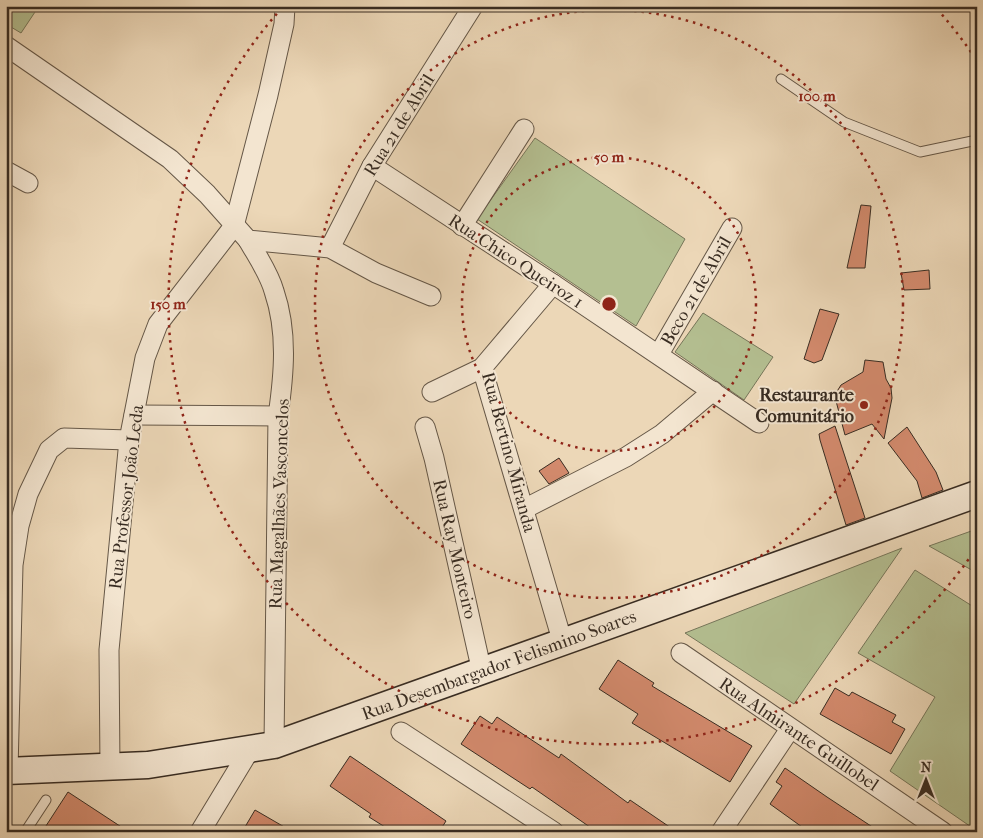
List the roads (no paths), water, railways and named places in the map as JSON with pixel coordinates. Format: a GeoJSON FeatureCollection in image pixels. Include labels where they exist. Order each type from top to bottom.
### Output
{"type":"FeatureCollection","features":[{"type":"Feature","properties":{"kind":"street"},"geometry":{"type":"LineString","coordinates":[[234,226],[268,95],[284,24],[285,6]]}},
{"type":"Feature","properties":{"kind":"street","name":"Rua 21 de Abril"},"geometry":{"type":"LineString","coordinates":[[330,248],[372,166],[473,6]]}},
{"type":"Feature","properties":{"kind":"street","name":"Rua Magalhães Vasconcelos"},"geometry":{"type":"LineString","coordinates":[[6,46],[170,159],[207,194],[248,240],[274,290],[284,340],[285,370],[278,416],[274,745]]}},
{"type":"Feature","properties":{"kind":"street"},"geometry":{"type":"LineString","coordinates":[[462,226],[524,129]]}},
{"type":"Feature","properties":{"kind":"street","name":"Rua Chico Queiroz 1"},"geometry":{"type":"LineString","coordinates":[[372,166],[659,354],[759,423]]}},
{"type":"Feature","properties":{"kind":"street"},"geometry":{"type":"LineString","coordinates":[[6,171],[28,183]]}},
{"type":"Feature","properties":{"kind":"street","name":"Rua Professor João Leda"},"geometry":{"type":"LineString","coordinates":[[110,767],[109,650],[129,440],[145,358],[158,324],[234,226]]}},
{"type":"Feature","properties":{"kind":"street","name":"Beco 21 de Abril"},"geometry":{"type":"LineString","coordinates":[[659,354],[732,228]]}},
{"type":"Feature","properties":{"kind":"street"},"geometry":{"type":"LineString","coordinates":[[248,240],[330,248],[376,273],[431,296]]}},
{"type":"Feature","properties":{"kind":"street","name":"Rua Bertino Miranda"},"geometry":{"type":"LineString","coordinates":[[553,284],[482,368],[562,640]]}},
{"type":"Feature","properties":{"kind":"street"},"geometry":{"type":"LineString","coordinates":[[432,392],[482,368]]}},
{"type":"Feature","properties":{"kind":"street"},"geometry":{"type":"LineString","coordinates":[[524,509],[626,457],[662,434],[713,391]]}},
{"type":"Feature","properties":{"kind":"street"},"geometry":{"type":"LineString","coordinates":[[134,416],[278,416]]}},
{"type":"Feature","properties":{"kind":"street","name":"Rua Ray Monteiro"},"geometry":{"type":"LineString","coordinates":[[425,428],[434,458],[482,672]]}},
{"type":"Feature","properties":{"kind":"street"},"geometry":{"type":"LineString","coordinates":[[7,771],[13,565],[19,526],[28,494],[49,450],[64,438],[129,440]]}},
{"type":"Feature","properties":{"kind":"street","name":"Rua Desembargador Felismino Soares"},"geometry":{"type":"LineString","coordinates":[[7,771],[148,765],[249,751],[274,745],[482,672],[562,640],[977,494]]}},
{"type":"Feature","properties":{"kind":"street","name":"Rua Almirante Guillobel"},"geometry":{"type":"LineString","coordinates":[[681,653],[942,832]]}},
{"type":"Feature","properties":{"kind":"street"},"geometry":{"type":"LineString","coordinates":[[721,832],[790,729]]}},
{"type":"Feature","properties":{"kind":"street"},"geometry":{"type":"LineString","coordinates":[[401,732],[554,832]]}},
{"type":"Feature","properties":{"kind":"street"},"geometry":{"type":"LineString","coordinates":[[200,832],[249,751]]}},
{"type":"Feature","properties":{"kind":"lane"},"geometry":{"type":"LineString","coordinates":[[781,79],[844,122],[920,152],[977,140]]}},
{"type":"Feature","properties":{"kind":"lane"},"geometry":{"type":"LineString","coordinates":[[25,832],[46,800]]}},
{"type":"Feature","properties":{"kind":"place","name":"Restaurante Comunitário"},"geometry":{"type":"Point","coordinates":[864,405]}}]}
